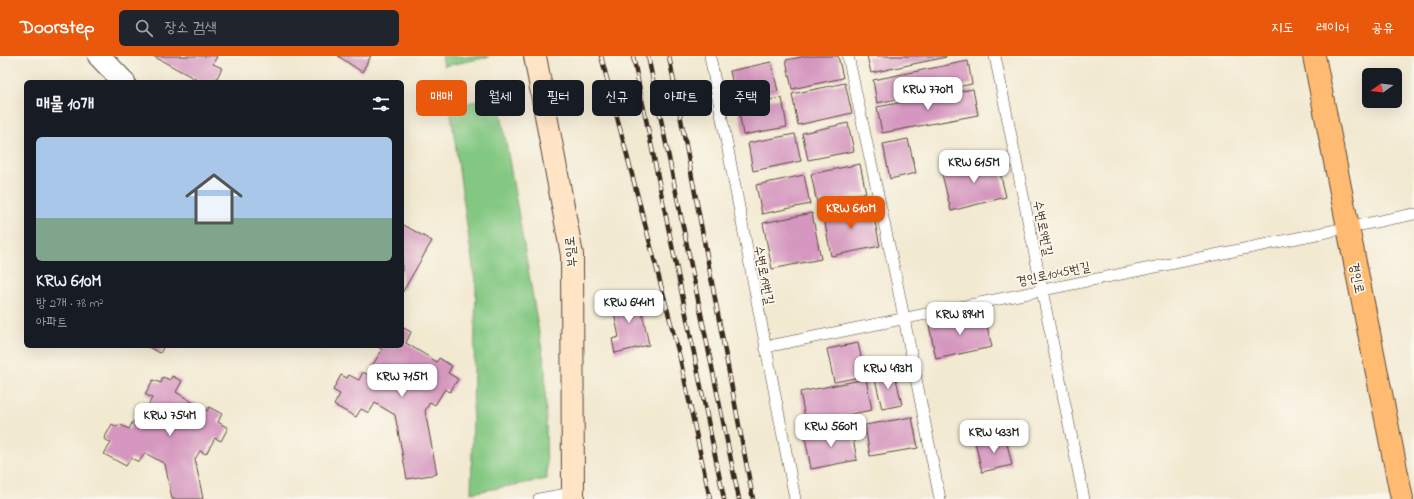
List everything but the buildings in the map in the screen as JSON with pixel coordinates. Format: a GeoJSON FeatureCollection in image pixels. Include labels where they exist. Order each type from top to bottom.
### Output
{"type":"FeatureCollection","features":[{"type":"Feature","properties":{"kind":"main road","name":"경인로"},"geometry":{"type":"LineString","coordinates":[[1314,56],[1402,499]]}},
{"type":"Feature","properties":{"kind":"street"},"geometry":{"type":"LineString","coordinates":[[99,56],[122,80]]}},
{"type":"Feature","properties":{"kind":"street","name":"부일로"},"geometry":{"type":"LineString","coordinates":[[535,56],[572,255],[572,496]]}},
{"type":"Feature","properties":{"kind":"lane","name":"수변로19번길"},"geometry":{"type":"LineString","coordinates":[[710,56],[764,347],[795,499]]}},
{"type":"Feature","properties":{"kind":"lane"},"geometry":{"type":"LineString","coordinates":[[848,56],[904,318],[940,499]]}},
{"type":"Feature","properties":{"kind":"lane","name":"수변로9번길"},"geometry":{"type":"LineString","coordinates":[[995,56],[1084,499]]}},
{"type":"Feature","properties":{"kind":"lane","name":"경인로1045번길"},"geometry":{"type":"LineString","coordinates":[[764,347],[1414,214]]}},
{"type":"Feature","properties":{"kind":"lane"},"geometry":{"type":"LineString","coordinates":[[539,499],[572,496]]}},
{"type":"Feature","properties":{"kind":"green space"},"geometry":{"type":"Polygon","coordinates":[[[442,56],[489,56],[489,57],[444,66],[442,56]]]}},
{"type":"Feature","properties":{"kind":"green space"},"geometry":{"type":"Polygon","coordinates":[[[475,101],[475,116],[501,116],[545,367],[547,479],[471,493],[476,288],[451,116],[467,116],[467,103],[475,101]]]}},
{"type":"Feature","properties":{"kind":"railway"},"geometry":{"type":"LineString","coordinates":[[601,56],[680,358],[710,499]]}},
{"type":"Feature","properties":{"kind":"railway"},"geometry":{"type":"LineString","coordinates":[[633,56],[724,499]]}},
{"type":"Feature","properties":{"kind":"railway"},"geometry":{"type":"LineString","coordinates":[[648,56],[739,499]]}},
{"type":"Feature","properties":{"kind":"railway"},"geometry":{"type":"LineString","coordinates":[[669,56],[753,499]]}}]}
